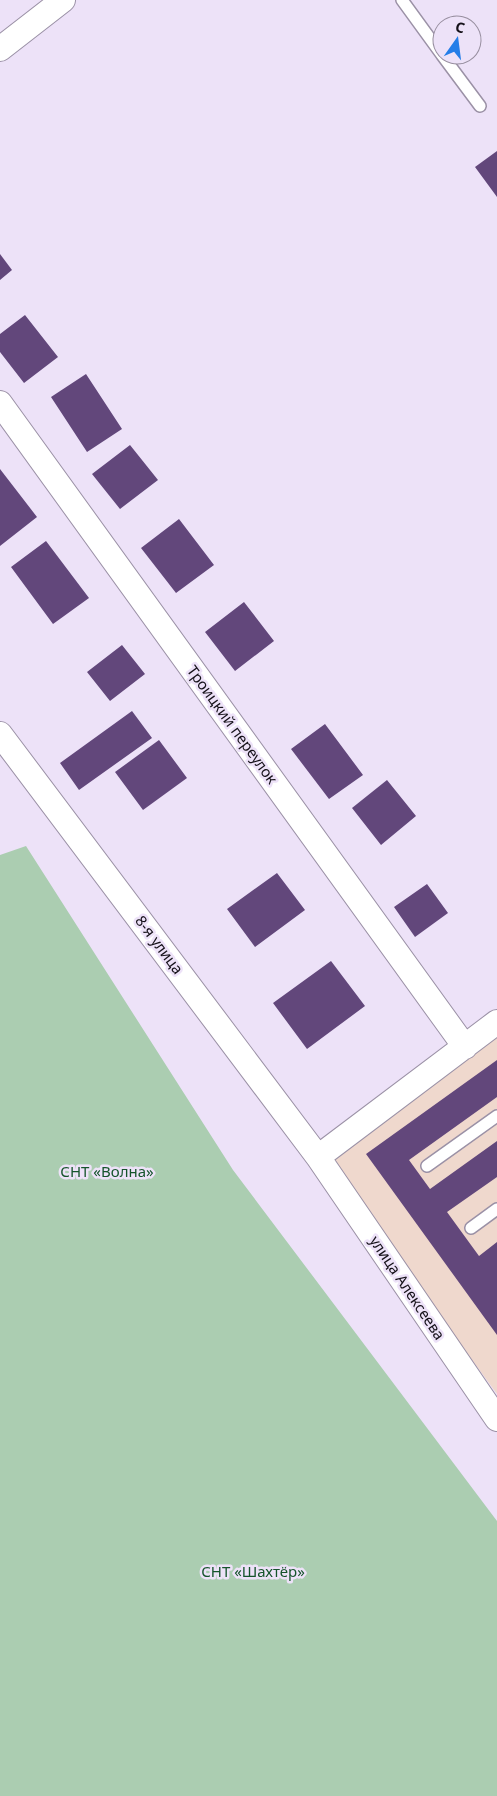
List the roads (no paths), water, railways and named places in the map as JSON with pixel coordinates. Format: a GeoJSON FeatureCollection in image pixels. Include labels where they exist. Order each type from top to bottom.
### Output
{"type":"FeatureCollection","features":[{"type":"Feature","properties":{"kind":"street"},"geometry":{"type":"LineString","coordinates":[[0,50],[63,0]]}},
{"type":"Feature","properties":{"kind":"street","name":"Троицкий переулок"},"geometry":{"type":"LineString","coordinates":[[0,403],[465,1047]]}},
{"type":"Feature","properties":{"kind":"street","name":"8-я улица"},"geometry":{"type":"LineString","coordinates":[[0,734],[318,1157]]}},
{"type":"Feature","properties":{"kind":"street"},"geometry":{"type":"LineString","coordinates":[[318,1157],[497,1022]]}},
{"type":"Feature","properties":{"kind":"street","name":"улица Алексеева"},"geometry":{"type":"LineString","coordinates":[[318,1157],[497,1419]]}},
{"type":"Feature","properties":{"kind":"lane"},"geometry":{"type":"LineString","coordinates":[[402,0],[432,41]]}},
{"type":"Feature","properties":{"kind":"lane"},"geometry":{"type":"LineString","coordinates":[[449,65],[480,106]]}},
{"type":"Feature","properties":{"kind":"lane"},"geometry":{"type":"LineString","coordinates":[[427,1166],[497,1116]]}},
{"type":"Feature","properties":{"kind":"lane"},"geometry":{"type":"LineString","coordinates":[[471,1228],[497,1208]]}},
{"type":"Feature","properties":{"kind":"park label","name":"СНТ «Волна»"},"geometry":{"type":"Point","coordinates":[107,1172]}},
{"type":"Feature","properties":{"kind":"park label","name":"СНТ «Шахтёр»"},"geometry":{"type":"Point","coordinates":[253,1572]}}]}
